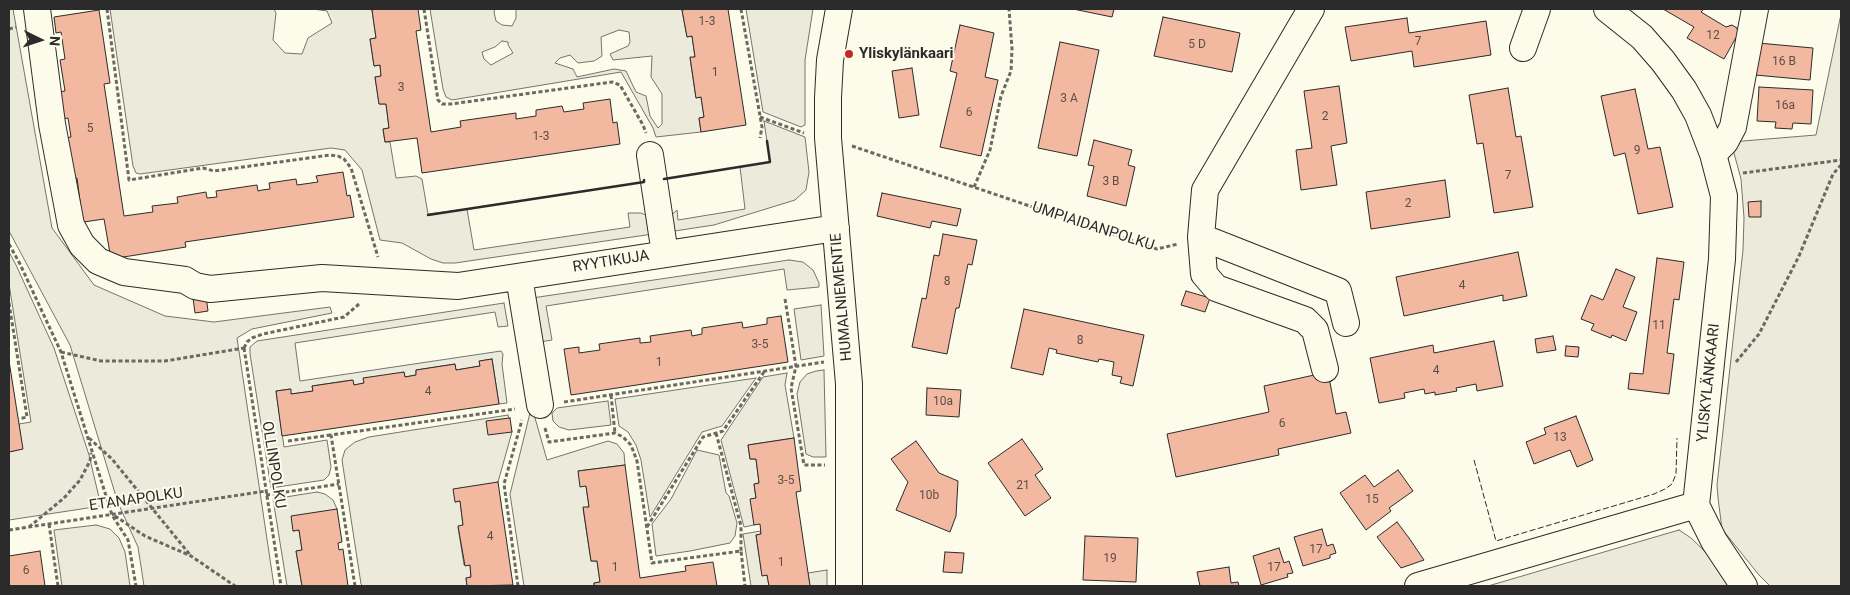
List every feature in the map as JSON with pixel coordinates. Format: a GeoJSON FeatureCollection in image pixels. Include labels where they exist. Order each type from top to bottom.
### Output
{"type":"FeatureCollection","features":[{"type":"Feature","properties":{"kind":"street","name":"RYYTIKUJA"},"geometry":{"type":"LineString","coordinates":[[37,9],[52,124],[71,225],[82,245],[98,261],[124,272],[185,280],[196,286],[210,289],[322,278],[458,286],[836,228]]}},
{"type":"Feature","properties":{"kind":"street","name":"HUMALNIEMENTIE"},"geometry":{"type":"LineString","coordinates":[[839,9],[830,60],[828,138],[849,384],[849,586]]}},
{"type":"Feature","properties":{"kind":"street"},"geometry":{"type":"LineString","coordinates":[[1311,9],[1205,190],[1201,237],[1204,274],[1216,288],[1305,320],[1315,330],[1325,369]]}},
{"type":"Feature","properties":{"kind":"street"},"geometry":{"type":"LineString","coordinates":[[1523,48],[1537,9]]}},
{"type":"Feature","properties":{"kind":"street","name":"YLISKYLÄNKAARI"},"geometry":{"type":"LineString","coordinates":[[1607,9],[1642,38],[1663,61],[1684,90],[1698,115],[1716,165],[1724,196],[1724,240],[1696,505]]}},
{"type":"Feature","properties":{"kind":"street"},"geometry":{"type":"LineString","coordinates":[[1716,165],[1733,127],[1755,9]]}},
{"type":"Feature","properties":{"kind":"street"},"geometry":{"type":"LineString","coordinates":[[650,155],[665,254]]}},
{"type":"Feature","properties":{"kind":"street"},"geometry":{"type":"LineString","coordinates":[[1201,237],[1338,291],[1346,323]]}},
{"type":"Feature","properties":{"kind":"street"},"geometry":{"type":"LineString","coordinates":[[519,277],[533,406]]}},
{"type":"Feature","properties":{"kind":"street"},"geometry":{"type":"LineString","coordinates":[[1418,586],[1696,505],[1705,526],[1744,586]]}},
{"type":"Feature","properties":{"kind":"path"},"geometry":{"type":"LineString","coordinates":[[106,9],[129,180],[203,168],[214,171],[330,155],[338,156],[344,159],[351,168],[375,245]]}},
{"type":"Feature","properties":{"kind":"path"},"geometry":{"type":"LineString","coordinates":[[424,9],[438,100],[442,104],[612,82],[620,85],[643,125],[650,155]]}},
{"type":"Feature","properties":{"kind":"path"},"geometry":{"type":"LineString","coordinates":[[741,9],[762,128],[760,138]]}},
{"type":"Feature","properties":{"kind":"path"},"geometry":{"type":"LineString","coordinates":[[974,187],[990,150],[1001,96],[1011,71],[1012,50],[1009,9]]}},
{"type":"Feature","properties":{"kind":"path"},"geometry":{"type":"LineString","coordinates":[[760,117],[798,131]]}},
{"type":"Feature","properties":{"kind":"path","name":"UMPIAIDANPOLKU"},"geometry":{"type":"LineString","coordinates":[[828,138],[1157,249],[1165,249],[1201,237]]}},
{"type":"Feature","properties":{"kind":"path"},"geometry":{"type":"LineString","coordinates":[[1716,165],[1841,160]]}},
{"type":"Feature","properties":{"kind":"path"},"geometry":{"type":"LineString","coordinates":[[1735,363],[1759,334],[1799,256],[1833,174],[1841,165]]}},
{"type":"Feature","properties":{"kind":"path"},"geometry":{"type":"LineString","coordinates":[[9,244],[61,352],[112,515],[128,540],[136,586]]}},
{"type":"Feature","properties":{"kind":"path"},"geometry":{"type":"LineString","coordinates":[[61,352],[101,361],[164,361],[244,348],[252,338],[263,334],[344,317],[386,282]]}},
{"type":"Feature","properties":{"kind":"path"},"geometry":{"type":"LineString","coordinates":[[785,299],[796,366],[791,388],[804,465],[831,464]]}},
{"type":"Feature","properties":{"kind":"path"},"geometry":{"type":"LineString","coordinates":[[9,304],[27,417],[18,419]]}},
{"type":"Feature","properties":{"kind":"path","name":"OLLINPOLKU"},"geometry":{"type":"LineString","coordinates":[[244,348],[281,586]]}},
{"type":"Feature","properties":{"kind":"path"},"geometry":{"type":"LineString","coordinates":[[288,441],[827,361]]}},
{"type":"Feature","properties":{"kind":"path"},"geometry":{"type":"LineString","coordinates":[[647,527],[703,437],[723,431],[765,371]]}},
{"type":"Feature","properties":{"kind":"path"},"geometry":{"type":"LineString","coordinates":[[611,394],[615,433]]}},
{"type":"Feature","properties":{"kind":"path"},"geometry":{"type":"LineString","coordinates":[[533,406],[549,442],[615,433],[631,444],[637,461],[652,564],[741,551]]}},
{"type":"Feature","properties":{"kind":"path"},"geometry":{"type":"LineString","coordinates":[[518,586],[504,484],[533,406]]}},
{"type":"Feature","properties":{"kind":"path"},"geometry":{"type":"LineString","coordinates":[[716,433],[741,526],[741,551],[745,586]]}},
{"type":"Feature","properties":{"kind":"path"},"geometry":{"type":"LineString","coordinates":[[331,435],[355,586]]}},
{"type":"Feature","properties":{"kind":"path"},"geometry":{"type":"LineString","coordinates":[[88,437],[112,459],[191,556]]}},
{"type":"Feature","properties":{"kind":"path"},"geometry":{"type":"LineString","coordinates":[[29,527],[64,498],[80,480],[90,461],[92,450]]}},
{"type":"Feature","properties":{"kind":"path","name":"ETANAPOLKU"},"geometry":{"type":"LineString","coordinates":[[9,530],[339,484]]}},
{"type":"Feature","properties":{"kind":"path"},"geometry":{"type":"LineString","coordinates":[[112,515],[145,536],[191,556],[236,586]]}},
{"type":"Feature","properties":{"kind":"path"},"geometry":{"type":"LineString","coordinates":[[49,524],[58,586]]}},
{"type":"Feature","properties":{"kind":"shaded area"},"geometry":{"type":"Polygon","coordinates":[[[9,9],[13,9],[52,228],[94,285],[165,316],[214,322],[330,307],[332,313],[252,329],[237,338],[274,586],[144,586],[138,547],[118,503],[70,345],[9,231],[9,9]]]}},
{"type":"Feature","properties":{"kind":"shaded area"},"geometry":{"type":"Polygon","coordinates":[[[110,9],[274,9],[276,13],[273,40],[285,53],[302,54],[308,38],[332,23],[327,11],[313,9],[377,9],[372,10],[376,38],[370,39],[374,66],[380,65],[381,76],[375,77],[379,104],[386,104],[389,128],[383,129],[385,142],[390,142],[396,178],[416,176],[422,179],[428,214],[467,209],[474,250],[630,227],[628,213],[641,213],[648,216],[653,234],[455,263],[443,263],[431,259],[402,243],[380,240],[362,170],[345,150],[331,148],[140,174],[136,173],[133,166],[110,9]]]}},
{"type":"Feature","properties":{"kind":"shaded area"},"geometry":{"type":"Polygon","coordinates":[[[430,9],[495,9],[496,21],[502,25],[512,26],[516,18],[516,9],[688,9],[682,10],[687,37],[692,36],[695,57],[690,58],[696,98],[701,97],[704,117],[699,118],[701,132],[656,137],[653,128],[621,72],[452,100],[446,97],[443,89],[430,9]],[[619,30],[601,37],[602,56],[594,61],[578,63],[570,55],[560,58],[555,63],[573,69],[577,77],[614,69],[626,71],[636,92],[646,96],[650,116],[658,128],[662,124],[662,94],[651,77],[652,56],[613,60],[610,54],[628,46],[630,42],[629,32],[619,30]],[[502,41],[495,47],[482,52],[484,59],[491,65],[513,53],[508,42],[502,41]]]}},
{"type":"Feature","properties":{"kind":"shaded area"},"geometry":{"type":"Polygon","coordinates":[[[746,9],[813,9],[805,60],[805,125],[801,127],[763,112],[746,9]]]}},
{"type":"Feature","properties":{"kind":"shaded area"},"geometry":{"type":"Polygon","coordinates":[[[1841,14],[1841,586],[1770,586],[1722,529],[1718,498],[1717,485],[1743,250],[1744,218],[1741,179],[1731,142],[1816,135],[1841,14]]]}},
{"type":"Feature","properties":{"kind":"shaded area"},"geometry":{"type":"Polygon","coordinates":[[[764,121],[805,137],[809,172],[806,190],[795,200],[714,225],[668,232],[669,217],[677,210],[678,220],[745,209],[740,167],[770,162],[764,121]]]}},
{"type":"Feature","properties":{"kind":"shaded area"},"geometry":{"type":"Polygon","coordinates":[[[9,252],[54,348],[89,455],[101,506],[9,520],[9,452],[22,449],[19,424],[31,422],[9,284],[9,252]]]}},
{"type":"Feature","properties":{"kind":"shaded area"},"geometry":{"type":"Polygon","coordinates":[[[789,260],[803,262],[813,270],[819,287],[787,290],[784,269],[546,306],[552,340],[540,342],[532,298],[789,260]]]}},
{"type":"Feature","properties":{"kind":"shaded area"},"geometry":{"type":"Polygon","coordinates":[[[504,303],[508,326],[498,327],[495,312],[295,343],[300,381],[501,351],[503,354],[502,364],[507,403],[499,404],[492,359],[480,361],[480,366],[456,370],[455,364],[416,370],[416,375],[405,377],[404,372],[354,385],[352,380],[312,386],[313,391],[291,394],[290,389],[276,391],[284,447],[327,440],[331,467],[329,475],[324,480],[271,488],[250,354],[250,347],[257,341],[504,303]]]}},
{"type":"Feature","properties":{"kind":"shaded area"},"geometry":{"type":"Polygon","coordinates":[[[821,305],[824,356],[801,360],[794,309],[821,305]]]}},
{"type":"Feature","properties":{"kind":"shaded area"},"geometry":{"type":"Polygon","coordinates":[[[824,370],[826,457],[813,457],[806,454],[797,394],[800,382],[807,374],[824,370]]]}},
{"type":"Feature","properties":{"kind":"shaded area"},"geometry":{"type":"Polygon","coordinates":[[[787,373],[785,385],[794,438],[748,445],[750,459],[756,459],[759,483],[754,484],[756,498],[754,525],[744,527],[721,440],[763,377],[787,373]]]}},
{"type":"Feature","properties":{"kind":"shaded area"},"geometry":{"type":"Polygon","coordinates":[[[756,378],[722,426],[702,432],[650,517],[641,460],[636,445],[628,432],[619,426],[615,399],[756,378]]]}},
{"type":"Feature","properties":{"kind":"shaded area"},"geometry":{"type":"Polygon","coordinates":[[[608,401],[611,425],[569,430],[559,427],[553,421],[552,413],[557,408],[608,401]]]}},
{"type":"Feature","properties":{"kind":"shaded area"},"geometry":{"type":"Polygon","coordinates":[[[533,411],[547,460],[608,441],[617,444],[624,453],[625,465],[578,471],[586,486],[589,507],[583,508],[591,561],[597,561],[600,582],[594,583],[594,586],[524,586],[510,494],[530,413],[533,411]]]}},
{"type":"Feature","properties":{"kind":"shaded area"},"geometry":{"type":"Polygon","coordinates":[[[508,415],[512,432],[498,482],[455,502],[460,501],[463,525],[458,527],[464,565],[470,565],[471,577],[466,578],[467,586],[363,586],[361,584],[342,460],[345,450],[355,442],[369,437],[508,415]]]}},
{"type":"Feature","properties":{"kind":"shaded area"},"geometry":{"type":"Polygon","coordinates":[[[697,450],[719,455],[726,493],[729,496],[737,523],[735,536],[730,543],[656,556],[652,524],[671,499],[697,450]]]}},
{"type":"Feature","properties":{"kind":"shaded area"},"geometry":{"type":"Polygon","coordinates":[[[317,492],[325,494],[333,500],[337,509],[293,531],[299,530],[302,550],[296,551],[302,586],[287,586],[273,499],[317,492]]]}},
{"type":"Feature","properties":{"kind":"shaded area"},"geometry":{"type":"Polygon","coordinates":[[[96,525],[110,529],[119,538],[125,552],[130,586],[62,586],[54,530],[96,525]]]}},
{"type":"Feature","properties":{"kind":"shaded area"},"geometry":{"type":"Polygon","coordinates":[[[1679,530],[1691,538],[1715,561],[1731,586],[1488,586],[1679,530]]]}},
{"type":"Feature","properties":{"kind":"shaded area"},"geometry":{"type":"Polygon","coordinates":[[[761,531],[761,534],[756,535],[762,575],[767,575],[769,586],[751,586],[743,534],[761,531]]]}},
{"type":"Feature","properties":{"kind":"shaded area"},"geometry":{"type":"Polygon","coordinates":[[[827,570],[827,586],[810,586],[808,573],[827,570]]]}},
{"type":"Feature","properties":{"kind":"building"},"geometry":{"type":"Polygon","coordinates":[[[418,9],[421,30],[416,31],[431,132],[461,127],[460,121],[516,113],[516,119],[536,116],[536,110],[562,106],[564,112],[584,109],[583,103],[610,99],[613,123],[617,122],[620,144],[422,173],[417,138],[385,142],[383,129],[389,128],[386,104],[379,104],[375,77],[381,76],[380,65],[374,66],[370,39],[376,38],[372,10],[418,9]]]}},
{"type":"Feature","properties":{"kind":"building"},"geometry":{"type":"Polygon","coordinates":[[[728,9],[746,125],[701,132],[699,118],[704,117],[701,97],[696,98],[690,57],[695,57],[692,36],[687,37],[682,10],[728,9]]]}},
{"type":"Feature","properties":{"kind":"building"},"geometry":{"type":"Polygon","coordinates":[[[1073,9],[1114,9],[1112,17],[1073,9]]]}},
{"type":"Feature","properties":{"kind":"building"},"geometry":{"type":"Polygon","coordinates":[[[1663,9],[1704,9],[1701,12],[1726,27],[1732,25],[1737,28],[1738,34],[1724,59],[1687,38],[1694,27],[1663,9]]]}},
{"type":"Feature","properties":{"kind":"building"},"geometry":{"type":"Polygon","coordinates":[[[99,10],[110,83],[104,84],[124,216],[153,212],[152,206],[178,203],[177,197],[206,192],[207,198],[217,197],[216,191],[257,185],[258,191],[270,189],[269,183],[296,179],[297,185],[318,182],[316,176],[343,172],[347,196],[350,195],[354,217],[185,242],[186,247],[111,259],[104,219],[77,223],[76,209],[81,209],[77,178],[71,179],[65,138],[71,137],[68,118],[62,119],[58,92],[65,91],[60,60],[65,59],[61,32],[56,33],[54,17],[99,10]]]}},
{"type":"Feature","properties":{"kind":"building"},"geometry":{"type":"Polygon","coordinates":[[[1163,17],[1240,33],[1232,72],[1154,56],[1163,17]]]}},
{"type":"Feature","properties":{"kind":"building"},"geometry":{"type":"Polygon","coordinates":[[[1407,18],[1409,33],[1486,21],[1491,55],[1414,67],[1412,51],[1351,61],[1345,27],[1407,18]]]}},
{"type":"Feature","properties":{"kind":"building"},"geometry":{"type":"Polygon","coordinates":[[[960,25],[994,33],[985,77],[998,80],[981,156],[940,147],[957,73],[950,71],[960,25]]]}},
{"type":"Feature","properties":{"kind":"building"},"geometry":{"type":"Polygon","coordinates":[[[1060,42],[1099,50],[1077,156],[1038,148],[1060,42]]]}},
{"type":"Feature","properties":{"kind":"building"},"geometry":{"type":"Polygon","coordinates":[[[1758,43],[1813,48],[1810,80],[1755,75],[1758,43]]]}},
{"type":"Feature","properties":{"kind":"building"},"geometry":{"type":"Polygon","coordinates":[[[912,68],[919,115],[899,118],[892,71],[912,68]]]}},
{"type":"Feature","properties":{"kind":"building"},"geometry":{"type":"Polygon","coordinates":[[[1339,86],[1347,143],[1331,146],[1337,185],[1301,190],[1296,150],[1312,148],[1304,91],[1339,86]]]}},
{"type":"Feature","properties":{"kind":"building"},"geometry":{"type":"Polygon","coordinates":[[[1759,87],[1813,90],[1811,124],[1793,123],[1792,129],[1775,128],[1776,122],[1757,121],[1759,87]]]}},
{"type":"Feature","properties":{"kind":"building"},"geometry":{"type":"Polygon","coordinates":[[[1508,88],[1516,137],[1521,136],[1533,207],[1494,213],[1483,143],[1477,144],[1469,95],[1508,88]]]}},
{"type":"Feature","properties":{"kind":"building"},"geometry":{"type":"Polygon","coordinates":[[[1635,89],[1648,149],[1660,147],[1673,207],[1638,214],[1625,153],[1614,156],[1601,96],[1635,89]]]}},
{"type":"Feature","properties":{"kind":"building"},"geometry":{"type":"Polygon","coordinates":[[[1094,140],[1132,150],[1128,165],[1135,167],[1126,206],[1087,196],[1094,166],[1088,165],[1094,140]]]}},
{"type":"Feature","properties":{"kind":"building"},"geometry":{"type":"Polygon","coordinates":[[[1445,180],[1450,217],[1371,229],[1366,192],[1445,180]]]}},
{"type":"Feature","properties":{"kind":"building"},"geometry":{"type":"Polygon","coordinates":[[[882,193],[961,209],[957,226],[932,221],[930,228],[877,216],[882,193]]]}},
{"type":"Feature","properties":{"kind":"building"},"geometry":{"type":"Polygon","coordinates":[[[1761,201],[1761,217],[1749,217],[1748,202],[1761,201]]]}},
{"type":"Feature","properties":{"kind":"building"},"geometry":{"type":"Polygon","coordinates":[[[943,234],[977,240],[972,265],[968,264],[959,308],[956,308],[947,354],[912,347],[922,298],[926,299],[934,255],[939,256],[943,234]]]}},
{"type":"Feature","properties":{"kind":"building"},"geometry":{"type":"Polygon","coordinates":[[[1518,252],[1527,296],[1503,301],[1503,295],[1404,316],[1396,277],[1518,252]]]}},
{"type":"Feature","properties":{"kind":"building"},"geometry":{"type":"Polygon","coordinates":[[[1657,258],[1684,262],[1679,300],[1674,299],[1667,353],[1674,354],[1669,394],[1628,389],[1630,373],[1643,374],[1657,258]]]}},
{"type":"Feature","properties":{"kind":"building"},"geometry":{"type":"Polygon","coordinates":[[[1616,269],[1635,277],[1623,307],[1637,312],[1626,341],[1612,335],[1611,338],[1591,330],[1594,324],[1581,319],[1591,295],[1603,300],[1616,269]]]}},
{"type":"Feature","properties":{"kind":"building"},"geometry":{"type":"Polygon","coordinates":[[[1186,291],[1210,298],[1205,312],[1181,305],[1186,291]]]}},
{"type":"Feature","properties":{"kind":"building"},"geometry":{"type":"Polygon","coordinates":[[[206,296],[208,311],[195,313],[193,298],[206,296]]]}},
{"type":"Feature","properties":{"kind":"building"},"geometry":{"type":"Polygon","coordinates":[[[1024,309],[1144,335],[1133,386],[1120,383],[1122,377],[1112,375],[1114,362],[1099,359],[1098,362],[1056,353],[1057,350],[1049,348],[1043,375],[1011,368],[1024,309]]]}},
{"type":"Feature","properties":{"kind":"building"},"geometry":{"type":"Polygon","coordinates":[[[781,316],[788,362],[571,395],[564,349],[579,347],[579,353],[600,350],[599,344],[640,338],[640,343],[651,342],[650,336],[691,330],[692,336],[702,334],[702,328],[742,322],[743,328],[767,324],[767,318],[781,316]]]}},
{"type":"Feature","properties":{"kind":"building"},"geometry":{"type":"Polygon","coordinates":[[[1553,336],[1556,350],[1537,353],[1535,339],[1553,336]]]}},
{"type":"Feature","properties":{"kind":"building"},"geometry":{"type":"Polygon","coordinates":[[[1494,341],[1503,386],[1477,391],[1476,384],[1456,388],[1457,391],[1435,395],[1435,392],[1425,394],[1424,389],[1404,393],[1405,398],[1379,403],[1370,358],[1433,345],[1434,353],[1494,341]]]}},
{"type":"Feature","properties":{"kind":"building"},"geometry":{"type":"Polygon","coordinates":[[[1566,346],[1579,347],[1578,357],[1565,356],[1566,346]]]}},
{"type":"Feature","properties":{"kind":"building"},"geometry":{"type":"Polygon","coordinates":[[[492,359],[499,404],[282,436],[276,391],[291,389],[291,394],[313,391],[312,386],[353,380],[354,385],[364,383],[363,378],[404,372],[405,377],[416,375],[416,370],[455,364],[456,370],[480,366],[479,361],[492,359]]]}},
{"type":"Feature","properties":{"kind":"building"},"geometry":{"type":"Polygon","coordinates":[[[9,361],[23,449],[9,452],[9,361]]]}},
{"type":"Feature","properties":{"kind":"building"},"geometry":{"type":"Polygon","coordinates":[[[1328,372],[1336,414],[1346,412],[1351,433],[1278,449],[1279,455],[1176,477],[1167,434],[1269,412],[1264,386],[1328,372]]]}},
{"type":"Feature","properties":{"kind":"building"},"geometry":{"type":"Polygon","coordinates":[[[927,388],[961,390],[959,417],[926,415],[927,388]]]}},
{"type":"Feature","properties":{"kind":"building"},"geometry":{"type":"Polygon","coordinates":[[[1576,416],[1593,460],[1577,467],[1570,450],[1534,464],[1526,442],[1546,434],[1544,428],[1576,416]]]}},
{"type":"Feature","properties":{"kind":"building"},"geometry":{"type":"Polygon","coordinates":[[[510,418],[512,432],[488,435],[486,421],[510,418]]]}},
{"type":"Feature","properties":{"kind":"building"},"geometry":{"type":"Polygon","coordinates":[[[794,438],[801,491],[796,492],[810,586],[769,586],[767,575],[762,576],[756,535],[761,534],[760,524],[754,525],[750,499],[756,498],[754,484],[759,483],[756,459],[750,459],[748,445],[794,438]]]}},
{"type":"Feature","properties":{"kind":"building"},"geometry":{"type":"Polygon","coordinates":[[[1022,439],[1043,469],[1035,475],[1051,498],[1025,516],[988,463],[1022,439]]]}},
{"type":"Feature","properties":{"kind":"building"},"geometry":{"type":"Polygon","coordinates":[[[916,441],[939,473],[958,481],[956,516],[950,532],[896,510],[908,482],[891,459],[916,441]]]}},
{"type":"Feature","properties":{"kind":"building"},"geometry":{"type":"Polygon","coordinates":[[[625,465],[640,578],[686,571],[685,566],[713,562],[717,586],[594,586],[594,583],[600,582],[597,561],[591,561],[583,507],[589,507],[586,486],[580,487],[578,471],[625,465]]]}},
{"type":"Feature","properties":{"kind":"building"},"geometry":{"type":"Polygon","coordinates":[[[1398,470],[1413,491],[1389,508],[1391,511],[1366,530],[1340,493],[1365,475],[1374,487],[1398,470]]]}},
{"type":"Feature","properties":{"kind":"building"},"geometry":{"type":"Polygon","coordinates":[[[498,482],[513,585],[467,586],[466,578],[471,577],[470,565],[465,566],[458,526],[463,525],[460,501],[455,502],[453,489],[498,482]]]}},
{"type":"Feature","properties":{"kind":"building"},"geometry":{"type":"Polygon","coordinates":[[[337,509],[342,542],[338,543],[339,550],[343,549],[348,586],[302,586],[296,551],[302,550],[299,530],[293,531],[291,516],[337,509]]]}},
{"type":"Feature","properties":{"kind":"building"},"geometry":{"type":"Polygon","coordinates":[[[1397,522],[1424,560],[1401,568],[1377,537],[1397,522]]]}},
{"type":"Feature","properties":{"kind":"building"},"geometry":{"type":"Polygon","coordinates":[[[1322,529],[1327,546],[1333,544],[1336,553],[1330,555],[1330,558],[1303,566],[1294,537],[1322,529]]]}},
{"type":"Feature","properties":{"kind":"building"},"geometry":{"type":"Polygon","coordinates":[[[1085,536],[1138,538],[1136,582],[1083,580],[1085,536]]]}},
{"type":"Feature","properties":{"kind":"building"},"geometry":{"type":"Polygon","coordinates":[[[1279,548],[1284,563],[1289,561],[1293,573],[1287,574],[1288,577],[1261,585],[1253,556],[1279,548]]]}},
{"type":"Feature","properties":{"kind":"building"},"geometry":{"type":"Polygon","coordinates":[[[40,551],[45,586],[9,586],[9,556],[40,551]]]}},
{"type":"Feature","properties":{"kind":"building"},"geometry":{"type":"Polygon","coordinates":[[[945,552],[964,553],[962,573],[943,572],[945,552]]]}},
{"type":"Feature","properties":{"kind":"building"},"geometry":{"type":"Polygon","coordinates":[[[1229,567],[1231,583],[1238,582],[1239,586],[1200,586],[1197,572],[1229,567]]]}},
{"type":"Feature","properties":{"kind":"fence"},"geometry":{"type":"LineString","coordinates":[[1474,460],[1496,541],[1654,494],[1665,489],[1672,484],[1676,474],[1677,438]]}},
{"type":"Feature","properties":{"kind":"wall"},"geometry":{"type":"LineString","coordinates":[[664,179],[770,162],[767,141]]}},
{"type":"Feature","properties":{"kind":"wall"},"geometry":{"type":"LineString","coordinates":[[428,215],[644,182],[644,180]]}},
{"type":"Feature","properties":{"kind":"place","name":"Yliskylänkaari"},"geometry":{"type":"Point","coordinates":[849,54]}}]}
